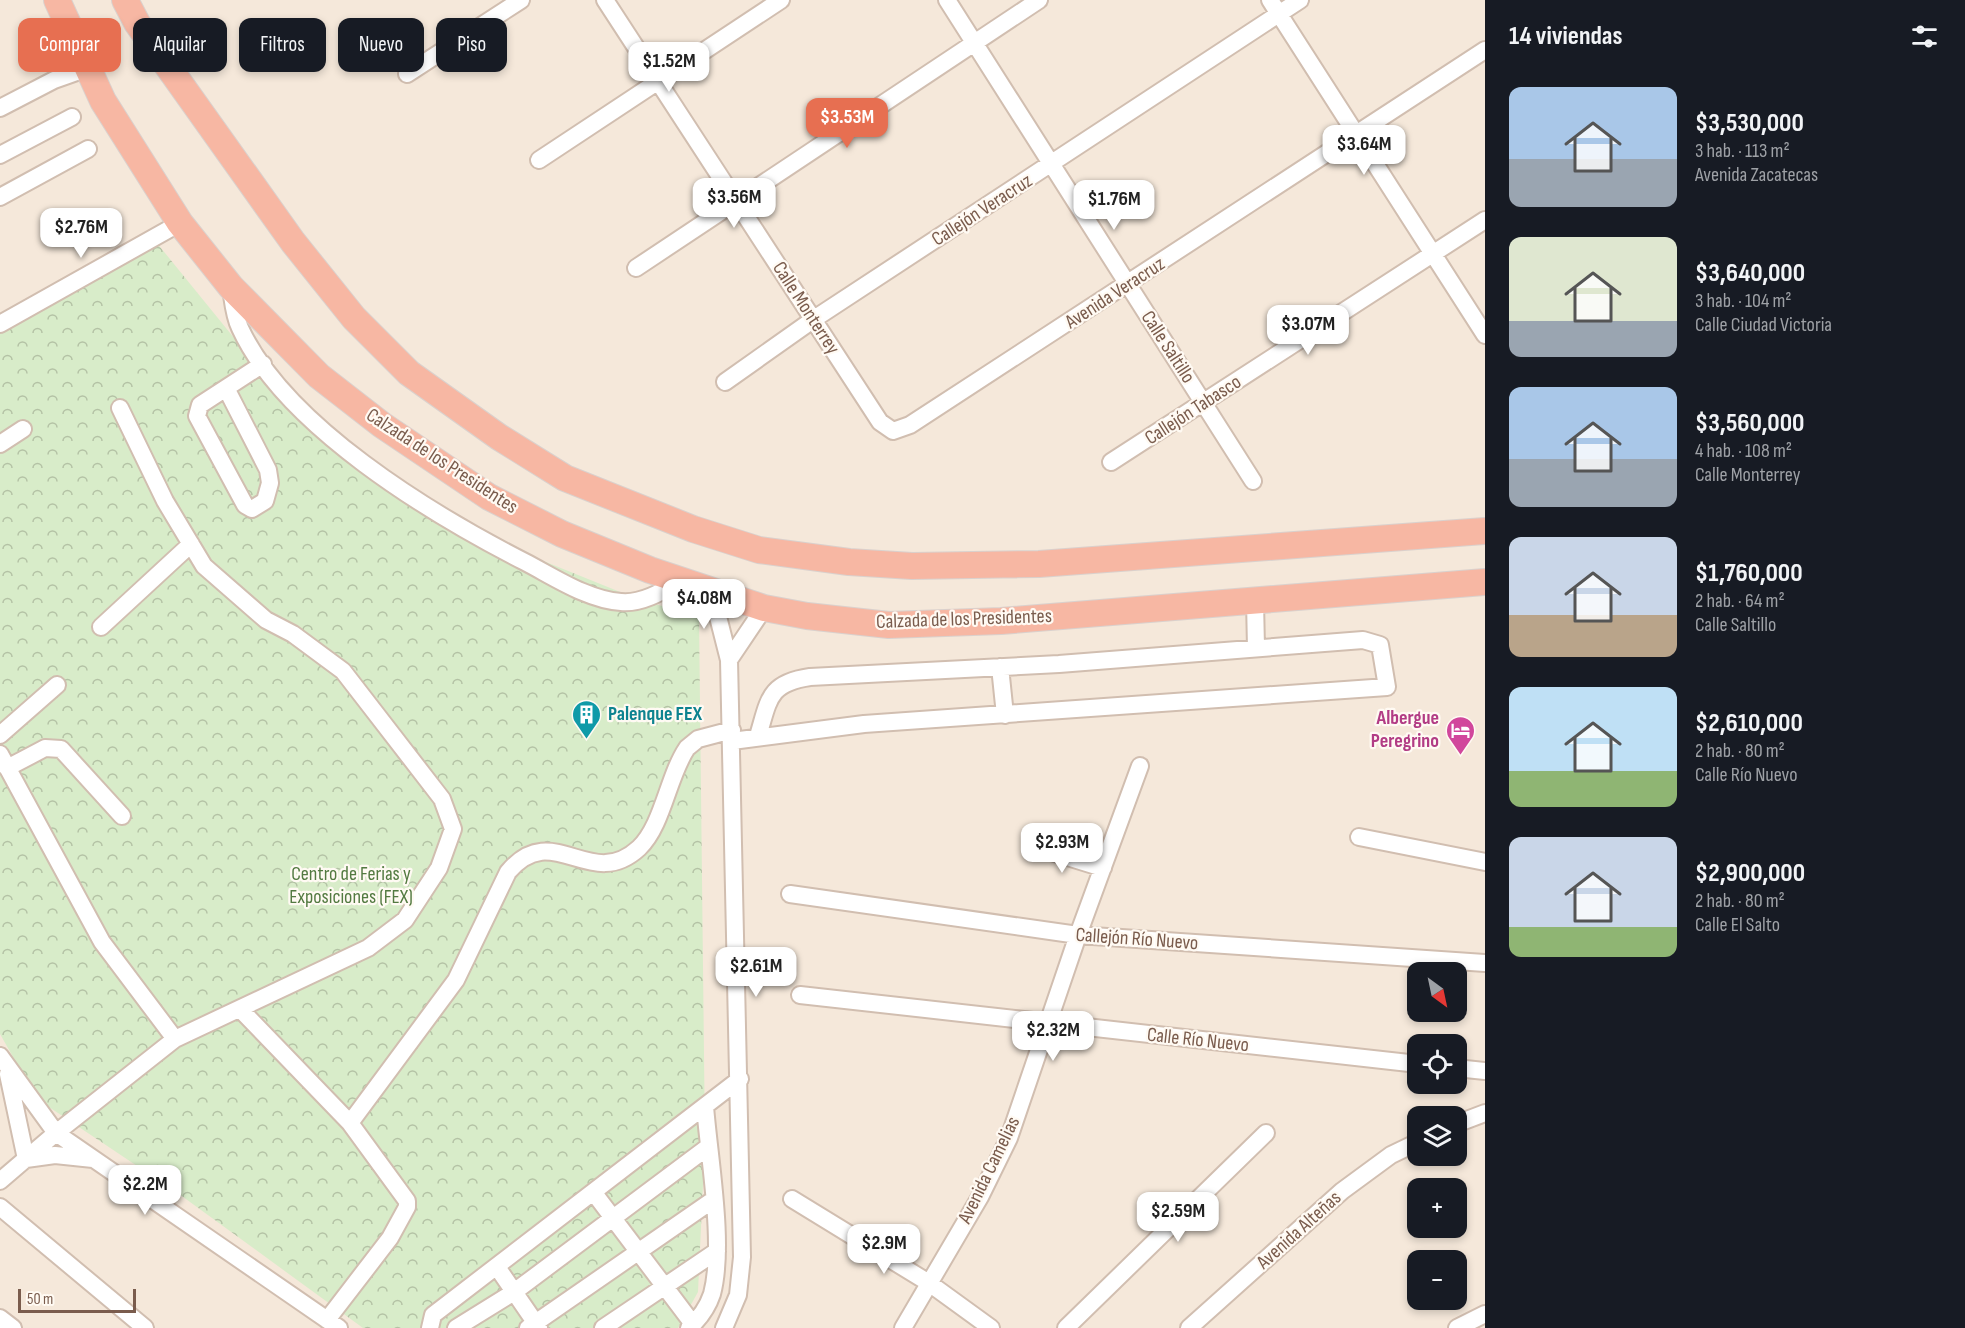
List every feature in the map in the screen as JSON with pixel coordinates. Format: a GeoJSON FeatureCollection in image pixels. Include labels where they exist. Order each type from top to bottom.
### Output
{"type":"FeatureCollection","features":[{"type":"Feature","properties":{"kind":"highway","name":"Calzada de los Presidentes"},"geometry":{"type":"LineString","coordinates":[[57,0],[65,18]]}},
{"type":"Feature","properties":{"kind":"highway"},"geometry":{"type":"LineString","coordinates":[[125,0],[137,23],[293,242],[354,318],[409,373],[499,437],[565,478],[693,529],[759,550],[849,562],[912,566],[1039,564],[1482,529]]}},
{"type":"Feature","properties":{"kind":"highway","name":"Calzada de los Presidentes"},"geometry":{"type":"LineString","coordinates":[[90,72],[103,101],[180,223],[231,287],[319,376],[382,425],[489,497],[562,534],[712,593],[764,608],[807,616],[889,625],[1001,621],[1485,582]]}},
{"type":"Feature","properties":{"kind":"street"},"geometry":{"type":"LineString","coordinates":[[406,74],[521,0]]}},
{"type":"Feature","properties":{"kind":"street","name":"Calle Monterrey"},"geometry":{"type":"LineString","coordinates":[[605,0],[880,422],[893,431]]}},
{"type":"Feature","properties":{"kind":"street"},"geometry":{"type":"LineString","coordinates":[[539,160],[781,0]]}},
{"type":"Feature","properties":{"kind":"street","name":"Calle Saltillo"},"geometry":{"type":"LineString","coordinates":[[946,0],[1253,481]]}},
{"type":"Feature","properties":{"kind":"street"},"geometry":{"type":"LineString","coordinates":[[636,268],[1039,0]]}},
{"type":"Feature","properties":{"kind":"street","name":"Callejón Veracruz"},"geometry":{"type":"LineString","coordinates":[[725,382],[814,320],[1052,165],[1274,7],[1300,0]]}},
{"type":"Feature","properties":{"kind":"street"},"geometry":{"type":"LineString","coordinates":[[1274,7],[1485,335]]}},
{"type":"Feature","properties":{"kind":"street","name":"Avenida Veracruz"},"geometry":{"type":"LineString","coordinates":[[893,431],[910,425],[1128,285],[1356,132],[1485,50]]}},
{"type":"Feature","properties":{"kind":"street"},"geometry":{"type":"LineString","coordinates":[[0,108],[54,80],[77,72]]}},
{"type":"Feature","properties":{"kind":"street"},"geometry":{"type":"LineString","coordinates":[[0,155],[72,117]]}},
{"type":"Feature","properties":{"kind":"street"},"geometry":{"type":"LineString","coordinates":[[0,197],[88,149]]}},
{"type":"Feature","properties":{"kind":"street","name":"Callejón Tabasco"},"geometry":{"type":"LineString","coordinates":[[1111,462],[1204,404],[1485,220]]}},
{"type":"Feature","properties":{"kind":"street"},"geometry":{"type":"LineString","coordinates":[[0,324],[180,223]]}},
{"type":"Feature","properties":{"kind":"street"},"geometry":{"type":"LineString","coordinates":[[231,287],[239,327],[281,390],[327,436],[478,538],[574,587],[606,600],[623,603],[648,598],[680,581]]}},
{"type":"Feature","properties":{"kind":"street"},"geometry":{"type":"LineString","coordinates":[[226,388],[268,470],[270,483],[265,501],[252,509],[245,505],[197,416],[200,405],[226,388],[263,364]]}},
{"type":"Feature","properties":{"kind":"street"},"geometry":{"type":"LineString","coordinates":[[0,1181],[56,1133],[175,1040],[368,948],[405,920],[439,868],[453,829],[442,799],[344,671],[293,634],[266,620],[204,566],[165,501],[120,408]]}},
{"type":"Feature","properties":{"kind":"street"},"geometry":{"type":"LineString","coordinates":[[0,444],[23,429]]}},
{"type":"Feature","properties":{"kind":"street"},"geometry":{"type":"LineString","coordinates":[[101,627],[191,544]]}},
{"type":"Feature","properties":{"kind":"street"},"geometry":{"type":"LineString","coordinates":[[712,593],[729,660],[740,1079],[742,1257],[738,1295],[724,1328]]}},
{"type":"Feature","properties":{"kind":"street"},"geometry":{"type":"LineString","coordinates":[[1255,601],[1256,648]]}},
{"type":"Feature","properties":{"kind":"street"},"geometry":{"type":"LineString","coordinates":[[729,660],[764,608]]}},
{"type":"Feature","properties":{"kind":"street"},"geometry":{"type":"LineString","coordinates":[[350,1123],[456,980],[508,872],[517,862],[532,851],[547,850],[603,866],[639,848],[649,833],[687,748],[698,739],[732,735],[758,736],[864,724],[1005,715],[1188,699],[1387,687],[1380,645],[1372,641],[792,680],[779,685],[772,694],[758,736]]}},
{"type":"Feature","properties":{"kind":"street"},"geometry":{"type":"LineString","coordinates":[[1000,667],[1005,715]]}},
{"type":"Feature","properties":{"kind":"street"},"geometry":{"type":"LineString","coordinates":[[0,735],[57,685]]}},
{"type":"Feature","properties":{"kind":"street"},"geometry":{"type":"LineString","coordinates":[[122,816],[61,749],[45,748],[4,761],[102,942],[175,1040]]}},
{"type":"Feature","properties":{"kind":"street","name":"Avenida Camelias"},"geometry":{"type":"LineString","coordinates":[[903,1328],[980,1197],[1010,1138],[1078,935],[1140,766]]}},
{"type":"Feature","properties":{"kind":"street"},"geometry":{"type":"LineString","coordinates":[[1359,837],[1485,862]]}},
{"type":"Feature","properties":{"kind":"street"},"geometry":{"type":"LineString","coordinates":[[1032,846],[1103,868]]}},
{"type":"Feature","properties":{"kind":"street","name":"Callejón Río Nuevo"},"geometry":{"type":"LineString","coordinates":[[790,894],[1078,935],[1485,963]]}},
{"type":"Feature","properties":{"kind":"street","name":"Calle Río Nuevo"},"geometry":{"type":"LineString","coordinates":[[800,995],[1407,1063]]}},
{"type":"Feature","properties":{"kind":"street"},"geometry":{"type":"LineString","coordinates":[[4,1062],[56,1133],[333,1324],[390,1238],[407,1207],[404,1196],[350,1123],[240,1009]]}},
{"type":"Feature","properties":{"kind":"street"},"geometry":{"type":"LineString","coordinates":[[4,1062],[26,1159]]}},
{"type":"Feature","properties":{"kind":"street"},"geometry":{"type":"LineString","coordinates":[[1467,1069],[1485,1071]]}},
{"type":"Feature","properties":{"kind":"street"},"geometry":{"type":"LineString","coordinates":[[430,1328],[433,1315],[740,1079]]}},
{"type":"Feature","properties":{"kind":"street"},"geometry":{"type":"LineString","coordinates":[[594,1193],[665,1287],[691,1326],[711,1295],[717,1251],[705,1106]]}},
{"type":"Feature","properties":{"kind":"street"},"geometry":{"type":"LineString","coordinates":[[1467,1120],[1485,1113]]}},
{"type":"Feature","properties":{"kind":"street"},"geometry":{"type":"LineString","coordinates":[[1066,1328],[1266,1132]]}},
{"type":"Feature","properties":{"kind":"street"},"geometry":{"type":"LineString","coordinates":[[456,1328],[514,1292],[614,1220],[708,1147]]}},
{"type":"Feature","properties":{"kind":"street","name":"Avenida Alteñas"},"geometry":{"type":"LineString","coordinates":[[1189,1328],[1342,1191],[1391,1155],[1407,1147]]}},
{"type":"Feature","properties":{"kind":"street"},"geometry":{"type":"LineString","coordinates":[[26,1159],[55,1155],[94,1159]]}},
{"type":"Feature","properties":{"kind":"street"},"geometry":{"type":"LineString","coordinates":[[792,1199],[929,1282],[991,1328]]}},
{"type":"Feature","properties":{"kind":"street"},"geometry":{"type":"LineString","coordinates":[[497,1266],[534,1326],[713,1200]]}},
{"type":"Feature","properties":{"kind":"street"},"geometry":{"type":"LineString","coordinates":[[0,1207],[145,1328]]}},
{"type":"Feature","properties":{"kind":"street"},"geometry":{"type":"LineString","coordinates":[[603,1328],[717,1251]]}},
{"type":"Feature","properties":{"kind":"street"},"geometry":{"type":"LineString","coordinates":[[1457,1328],[1485,1314]]}},
{"type":"Feature","properties":{"kind":"street"},"geometry":{"type":"LineString","coordinates":[[0,1318],[13,1328]]}},
{"type":"Feature","properties":{"kind":"shaded area"},"geometry":{"type":"Polygon","coordinates":[[[0,0],[1485,0],[1485,1328],[0,1328],[0,0]]]}},
{"type":"Feature","properties":{"kind":"green space","name":"Centro de Ferias y Exposiciones (FEX)"},"geometry":{"type":"Polygon","coordinates":[[[152,237],[239,344],[386,480],[536,558],[640,600],[699,616],[705,1141],[698,1292],[678,1328],[363,1328],[179,1194],[37,1099],[0,1034],[0,323],[152,237]]]}},
{"type":"Feature","properties":{"kind":"place","name":"Palenque FEX"},"geometry":{"type":"Point","coordinates":[587,740]}},
{"type":"Feature","properties":{"kind":"place","name":"Albergue Peregrino"},"geometry":{"type":"Point","coordinates":[1460,756]}}]}
